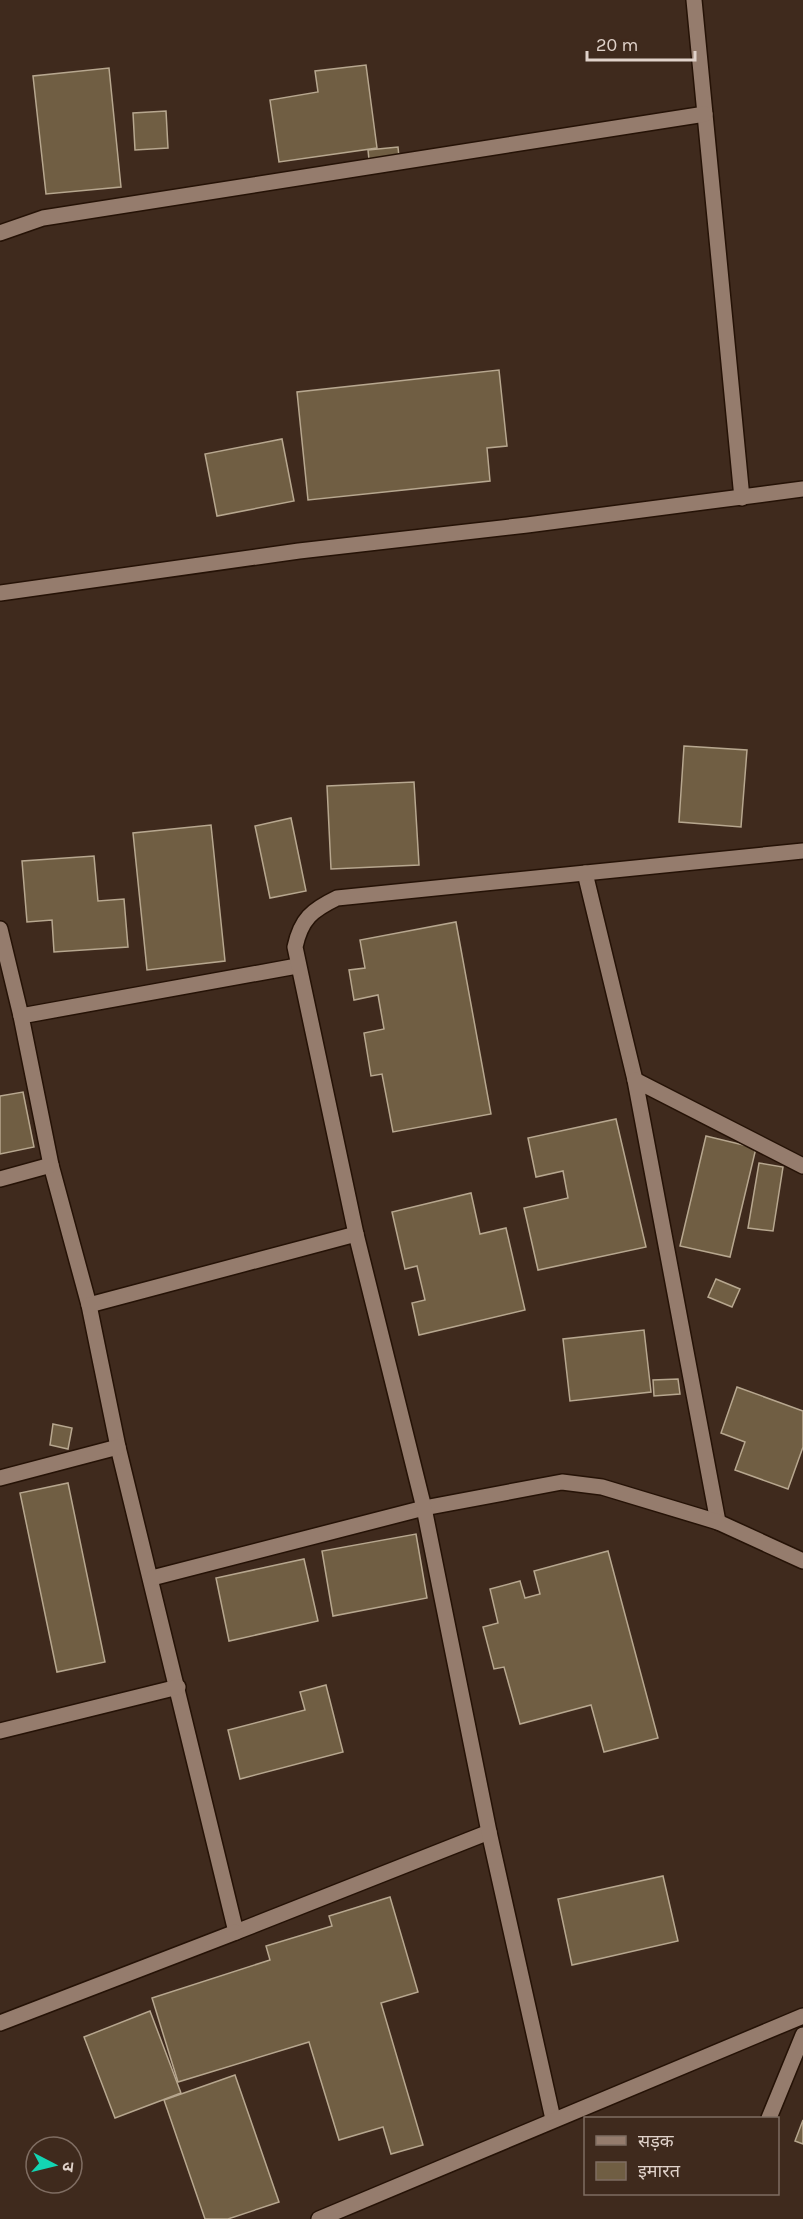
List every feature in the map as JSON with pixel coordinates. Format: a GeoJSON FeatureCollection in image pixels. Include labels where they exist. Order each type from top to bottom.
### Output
{"type":"FeatureCollection","features":[{"type":"Feature","properties":{"kind":"street"},"geometry":{"type":"LineString","coordinates":[[694,0],[742,498]]}},
{"type":"Feature","properties":{"kind":"street"},"geometry":{"type":"LineString","coordinates":[[0,233],[43,218],[705,114]]}},
{"type":"Feature","properties":{"kind":"street"},"geometry":{"type":"LineString","coordinates":[[0,593],[299,551],[803,489]]}},
{"type":"Feature","properties":{"kind":"street"},"geometry":{"type":"LineString","coordinates":[[553,2119],[489,1832],[424,1508],[356,1234],[297,966],[296,947],[300,927],[318,907],[337,898],[803,851]]}},
{"type":"Feature","properties":{"kind":"street"},"geometry":{"type":"LineString","coordinates":[[585,873],[635,1080],[718,1522]]}},
{"type":"Feature","properties":{"kind":"street"},"geometry":{"type":"LineString","coordinates":[[0,929],[21,1016],[51,1165],[89,1305],[118,1447],[152,1578],[236,1932]]}},
{"type":"Feature","properties":{"kind":"street"},"geometry":{"type":"LineString","coordinates":[[21,1016],[297,966]]}},
{"type":"Feature","properties":{"kind":"street"},"geometry":{"type":"LineString","coordinates":[[635,1080],[803,1166]]}},
{"type":"Feature","properties":{"kind":"street"},"geometry":{"type":"LineString","coordinates":[[0,1179],[51,1165]]}},
{"type":"Feature","properties":{"kind":"street"},"geometry":{"type":"LineString","coordinates":[[89,1305],[356,1234]]}},
{"type":"Feature","properties":{"kind":"street"},"geometry":{"type":"LineString","coordinates":[[0,1478],[118,1447]]}},
{"type":"Feature","properties":{"kind":"street"},"geometry":{"type":"LineString","coordinates":[[152,1578],[424,1508],[562,1482],[602,1487],[718,1522],[803,1561]]}},
{"type":"Feature","properties":{"kind":"street"},"geometry":{"type":"LineString","coordinates":[[0,1731],[178,1687]]}},
{"type":"Feature","properties":{"kind":"street"},"geometry":{"type":"LineString","coordinates":[[0,2023],[489,1832]]}},
{"type":"Feature","properties":{"kind":"street"},"geometry":{"type":"LineString","coordinates":[[319,2219],[803,2016]]}},
{"type":"Feature","properties":{"kind":"street"},"geometry":{"type":"LineString","coordinates":[[769,2117],[803,2036]]}},
{"type":"Feature","properties":{"kind":"building"},"geometry":{"type":"Polygon","coordinates":[[[366,65],[377,148],[279,162],[270,100],[318,92],[315,71],[366,65]]]}},
{"type":"Feature","properties":{"kind":"building"},"geometry":{"type":"Polygon","coordinates":[[[109,68],[121,187],[46,194],[33,76],[109,68]]]}},
{"type":"Feature","properties":{"kind":"building"},"geometry":{"type":"Polygon","coordinates":[[[166,111],[168,148],[135,150],[133,113],[166,111]]]}},
{"type":"Feature","properties":{"kind":"building"},"geometry":{"type":"Polygon","coordinates":[[[398,147],[400,167],[370,170],[368,150],[398,147]]]}},
{"type":"Feature","properties":{"kind":"building"},"geometry":{"type":"Polygon","coordinates":[[[499,370],[507,446],[487,448],[490,481],[308,500],[297,392],[499,370]]]}},
{"type":"Feature","properties":{"kind":"building"},"geometry":{"type":"Polygon","coordinates":[[[282,439],[294,501],[217,516],[205,454],[282,439]]]}},
{"type":"Feature","properties":{"kind":"building"},"geometry":{"type":"Polygon","coordinates":[[[684,746],[747,750],[741,827],[679,822],[684,746]]]}},
{"type":"Feature","properties":{"kind":"building"},"geometry":{"type":"Polygon","coordinates":[[[414,782],[419,865],[331,869],[327,786],[414,782]]]}},
{"type":"Feature","properties":{"kind":"building"},"geometry":{"type":"Polygon","coordinates":[[[291,818],[306,891],[270,898],[255,826],[291,818]]]}},
{"type":"Feature","properties":{"kind":"building"},"geometry":{"type":"Polygon","coordinates":[[[211,825],[225,961],[147,970],[133,833],[211,825]]]}},
{"type":"Feature","properties":{"kind":"building"},"geometry":{"type":"Polygon","coordinates":[[[94,856],[98,901],[124,899],[128,947],[54,952],[52,920],[27,922],[22,861],[94,856]]]}},
{"type":"Feature","properties":{"kind":"building"},"geometry":{"type":"Polygon","coordinates":[[[456,922],[491,1114],[393,1132],[382,1074],[371,1076],[364,1033],[384,1029],[378,995],[354,1000],[349,970],[365,968],[360,940],[456,922]]]}},
{"type":"Feature","properties":{"kind":"building"},"geometry":{"type":"Polygon","coordinates":[[[23,1092],[34,1147],[0,1154],[0,1096],[23,1092]]]}},
{"type":"Feature","properties":{"kind":"building"},"geometry":{"type":"Polygon","coordinates":[[[616,1119],[646,1247],[538,1270],[524,1208],[568,1198],[563,1171],[536,1177],[528,1138],[616,1119]]]}},
{"type":"Feature","properties":{"kind":"building"},"geometry":{"type":"Polygon","coordinates":[[[706,1136],[756,1148],[730,1257],[680,1246],[706,1136]]]}},
{"type":"Feature","properties":{"kind":"building"},"geometry":{"type":"Polygon","coordinates":[[[759,1163],[783,1167],[773,1231],[748,1228],[759,1163]]]}},
{"type":"Feature","properties":{"kind":"building"},"geometry":{"type":"Polygon","coordinates":[[[471,1193],[480,1234],[506,1228],[525,1310],[419,1335],[412,1303],[425,1300],[417,1266],[405,1269],[392,1212],[471,1193]]]}},
{"type":"Feature","properties":{"kind":"building"},"geometry":{"type":"Polygon","coordinates":[[[716,1279],[740,1289],[732,1307],[708,1297],[716,1279]]]}},
{"type":"Feature","properties":{"kind":"building"},"geometry":{"type":"Polygon","coordinates":[[[644,1330],[651,1392],[570,1401],[563,1339],[644,1330]]]}},
{"type":"Feature","properties":{"kind":"building"},"geometry":{"type":"Polygon","coordinates":[[[678,1379],[680,1394],[654,1396],[653,1380],[678,1379]]]}},
{"type":"Feature","properties":{"kind":"building"},"geometry":{"type":"Polygon","coordinates":[[[737,1387],[803,1411],[803,1447],[788,1489],[735,1470],[745,1442],[721,1433],[737,1387]]]}},
{"type":"Feature","properties":{"kind":"building"},"geometry":{"type":"Polygon","coordinates":[[[53,1424],[72,1428],[68,1449],[50,1445],[53,1424]]]}},
{"type":"Feature","properties":{"kind":"building"},"geometry":{"type":"Polygon","coordinates":[[[68,1483],[105,1662],[57,1672],[20,1493],[68,1483]]]}},
{"type":"Feature","properties":{"kind":"building"},"geometry":{"type":"Polygon","coordinates":[[[416,1534],[427,1598],[333,1616],[322,1551],[416,1534]]]}},
{"type":"Feature","properties":{"kind":"building"},"geometry":{"type":"Polygon","coordinates":[[[608,1551],[658,1738],[604,1752],[591,1705],[520,1724],[504,1667],[494,1669],[483,1627],[498,1623],[490,1589],[520,1581],[525,1598],[540,1594],[534,1571],[608,1551]]]}},
{"type":"Feature","properties":{"kind":"building"},"geometry":{"type":"Polygon","coordinates":[[[304,1559],[318,1621],[229,1641],[216,1578],[304,1559]]]}},
{"type":"Feature","properties":{"kind":"building"},"geometry":{"type":"Polygon","coordinates":[[[326,1685],[343,1752],[240,1779],[228,1730],[305,1710],[300,1692],[326,1685]]]}},
{"type":"Feature","properties":{"kind":"building"},"geometry":{"type":"Polygon","coordinates":[[[663,1876],[678,1941],[572,1965],[558,1899],[663,1876]]]}},
{"type":"Feature","properties":{"kind":"building"},"geometry":{"type":"Polygon","coordinates":[[[390,1897],[418,1992],[381,2003],[423,2145],[391,2154],[383,2127],[339,2140],[309,2042],[178,2082],[152,1998],[270,1960],[266,1946],[332,1926],[329,1916],[390,1897]]]}},
{"type":"Feature","properties":{"kind":"building"},"geometry":{"type":"Polygon","coordinates":[[[150,2011],[181,2093],[115,2118],[84,2037],[150,2011]]]}},
{"type":"Feature","properties":{"kind":"building"},"geometry":{"type":"Polygon","coordinates":[[[235,2075],[279,2202],[228,2219],[205,2219],[164,2100],[235,2075]]]}},
{"type":"Feature","properties":{"kind":"building"},"geometry":{"type":"Polygon","coordinates":[[[803,2120],[803,2144],[795,2141],[803,2120]]]}}]}
